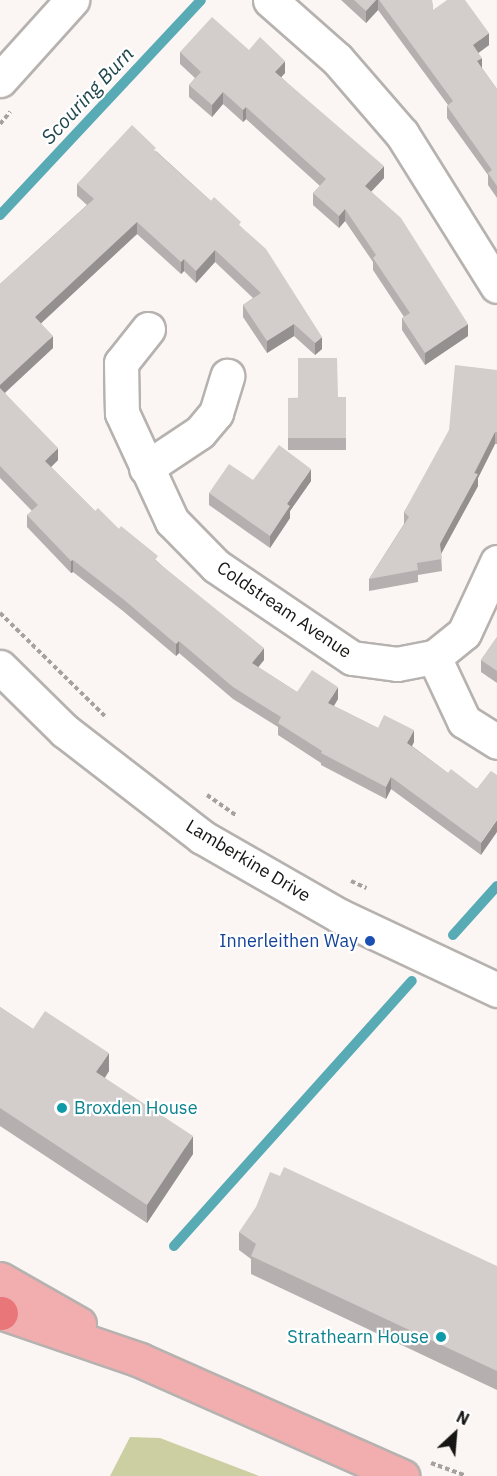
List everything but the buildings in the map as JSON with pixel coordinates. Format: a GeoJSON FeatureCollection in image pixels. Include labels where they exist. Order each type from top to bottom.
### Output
{"type":"FeatureCollection","features":[{"type":"Feature","properties":{"kind":"main road"},"geometry":{"type":"LineString","coordinates":[[0,1279],[140,1360]]}},
{"type":"Feature","properties":{"kind":"main road"},"geometry":{"type":"LineString","coordinates":[[0,1312],[140,1360],[402,1476]]}},
{"type":"Feature","properties":{"kind":"street"},"geometry":{"type":"LineString","coordinates":[[0,80],[72,0]]}},
{"type":"Feature","properties":{"kind":"street"},"geometry":{"type":"LineString","coordinates":[[270,0],[337,59],[402,134],[497,286]]}},
{"type":"Feature","properties":{"kind":"street","name":"Coldstream Avenue"},"geometry":{"type":"LineString","coordinates":[[148,329],[121,363],[122,413],[172,521],[216,566],[352,658],[398,664],[434,657],[464,633],[497,562]]}},
{"type":"Feature","properties":{"kind":"street"},"geometry":{"type":"LineString","coordinates":[[146,468],[200,432],[216,413],[226,376]]}},
{"type":"Feature","properties":{"kind":"street"},"geometry":{"type":"LineString","coordinates":[[434,657],[464,721],[497,742]]}},
{"type":"Feature","properties":{"kind":"street","name":"Lamberkine Drive"},"geometry":{"type":"LineString","coordinates":[[0,667],[65,731],[202,837],[340,916],[497,990]]}},
{"type":"Feature","properties":{"kind":"path"},"geometry":{"type":"LineString","coordinates":[[0,613],[114,725]]}},
{"type":"Feature","properties":{"kind":"path"},"geometry":{"type":"LineString","coordinates":[[200,791],[238,816]]}},
{"type":"Feature","properties":{"kind":"path"},"geometry":{"type":"LineString","coordinates":[[348,879],[369,890]]}},
{"type":"Feature","properties":{"kind":"green space"},"geometry":{"type":"Polygon","coordinates":[[[130,1437],[160,1438],[259,1476],[110,1476],[130,1437]]]}},
{"type":"Feature","properties":{"kind":"waterway","name":"Scouring Burn"},"geometry":{"type":"LineString","coordinates":[[0,215],[201,0]]}},
{"type":"Feature","properties":{"kind":"waterway"},"geometry":{"type":"LineString","coordinates":[[453,935],[497,886]]}},
{"type":"Feature","properties":{"kind":"waterway"},"geometry":{"type":"LineString","coordinates":[[174,1246],[412,981]]}},
{"type":"Feature","properties":{"kind":"place","name":"Innerleithen Way"},"geometry":{"type":"Point","coordinates":[370,941]}},
{"type":"Feature","properties":{"kind":"place","name":"Broxden House"},"geometry":{"type":"Point","coordinates":[62,1108]}},
{"type":"Feature","properties":{"kind":"place","name":"Strathearn House"},"geometry":{"type":"Point","coordinates":[441,1337]}}]}
